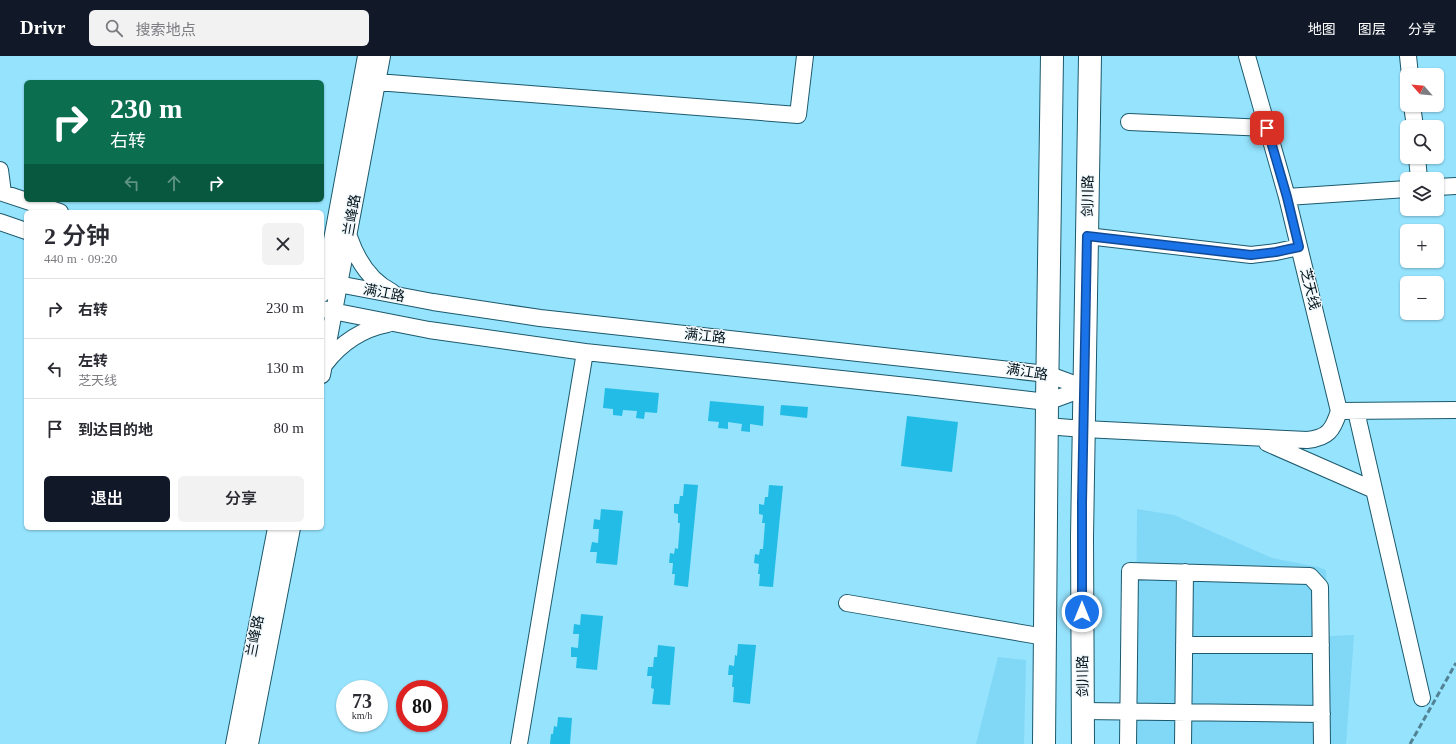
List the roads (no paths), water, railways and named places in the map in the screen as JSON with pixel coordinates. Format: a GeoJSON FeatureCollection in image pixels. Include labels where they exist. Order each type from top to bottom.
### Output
{"type":"FeatureCollection","features":[{"type":"Feature","properties":{"kind":"highway"},"geometry":{"type":"LineString","coordinates":[[1044,744],[1046,426],[1052,56]]}},
{"type":"Feature","properties":{"kind":"highway","name":"剑川路"},"geometry":{"type":"LineString","coordinates":[[1083,744],[1082,537],[1090,56]]}},
{"type":"Feature","properties":{"kind":"street","name":"兰峰路"},"geometry":{"type":"LineString","coordinates":[[341,234],[366,56]]}},
{"type":"Feature","properties":{"kind":"street","name":"兰峰路"},"geometry":{"type":"LineString","coordinates":[[324,358],[328,310],[327,285],[341,234],[382,56]]}},
{"type":"Feature","properties":{"kind":"street"},"geometry":{"type":"LineString","coordinates":[[377,82],[798,115],[805,56]]}},
{"type":"Feature","properties":{"kind":"street","name":"芝天线"},"geometry":{"type":"LineString","coordinates":[[1247,56],[1287,197],[1339,411]]}},
{"type":"Feature","properties":{"kind":"street"},"geometry":{"type":"LineString","coordinates":[[1408,56],[1409,68]]}},
{"type":"Feature","properties":{"kind":"street"},"geometry":{"type":"LineString","coordinates":[[1130,122],[1267,128]]}},
{"type":"Feature","properties":{"kind":"street"},"geometry":{"type":"LineString","coordinates":[[0,170],[2,193],[24,200]]}},
{"type":"Feature","properties":{"kind":"street"},"geometry":{"type":"LineString","coordinates":[[1444,187],[1456,186]]}},
{"type":"Feature","properties":{"kind":"street"},"geometry":{"type":"LineString","coordinates":[[1287,197],[1400,189]]}},
{"type":"Feature","properties":{"kind":"street"},"geometry":{"type":"LineString","coordinates":[[29,202],[54,210]]}},
{"type":"Feature","properties":{"kind":"street"},"geometry":{"type":"LineString","coordinates":[[0,222],[24,229]]}},
{"type":"Feature","properties":{"kind":"street"},"geometry":{"type":"LineString","coordinates":[[324,243],[341,234],[370,275],[388,290],[399,296]]}},
{"type":"Feature","properties":{"kind":"street"},"geometry":{"type":"LineString","coordinates":[[1087,236],[1251,255],[1299,247]]}},
{"type":"Feature","properties":{"kind":"street","name":"满江路"},"geometry":{"type":"LineString","coordinates":[[327,285],[468,308],[586,323],[1047,374],[1084,388]]}},
{"type":"Feature","properties":{"kind":"street","name":"满江路"},"geometry":{"type":"LineString","coordinates":[[328,310],[392,323],[464,335],[585,352],[878,382],[1047,402],[1084,388]]}},
{"type":"Feature","properties":{"kind":"street"},"geometry":{"type":"LineString","coordinates":[[324,369],[338,348],[356,335],[379,326],[392,323]]}},
{"type":"Feature","properties":{"kind":"street"},"geometry":{"type":"LineString","coordinates":[[519,744],[585,352]]}},
{"type":"Feature","properties":{"kind":"street"},"geometry":{"type":"LineString","coordinates":[[1046,426],[1307,440],[1320,438],[1330,431],[1339,411],[1456,410]]}},
{"type":"Feature","properties":{"kind":"street"},"geometry":{"type":"LineString","coordinates":[[1356,411],[1422,698]]}},
{"type":"Feature","properties":{"kind":"street"},"geometry":{"type":"LineString","coordinates":[[1258,438],[1374,490]]}},
{"type":"Feature","properties":{"kind":"street","name":"兰峰路"},"geometry":{"type":"LineString","coordinates":[[234,744],[276,530]]}},
{"type":"Feature","properties":{"kind":"street","name":"兰峰路"},"geometry":{"type":"LineString","coordinates":[[250,744],[292,530]]}},
{"type":"Feature","properties":{"kind":"street"},"geometry":{"type":"LineString","coordinates":[[1128,744],[1130,570],[1310,576],[1320,588],[1322,744]]}},
{"type":"Feature","properties":{"kind":"street"},"geometry":{"type":"LineString","coordinates":[[1183,744],[1185,572]]}},
{"type":"Feature","properties":{"kind":"street"},"geometry":{"type":"LineString","coordinates":[[847,603],[1045,637]]}},
{"type":"Feature","properties":{"kind":"street"},"geometry":{"type":"LineString","coordinates":[[1184,644],[1321,645]]}},
{"type":"Feature","properties":{"kind":"street"},"geometry":{"type":"LineString","coordinates":[[1083,711],[1322,714]]}},
{"type":"Feature","properties":{"kind":"railway"},"geometry":{"type":"LineString","coordinates":[[1410,744],[1456,663]]}}]}
